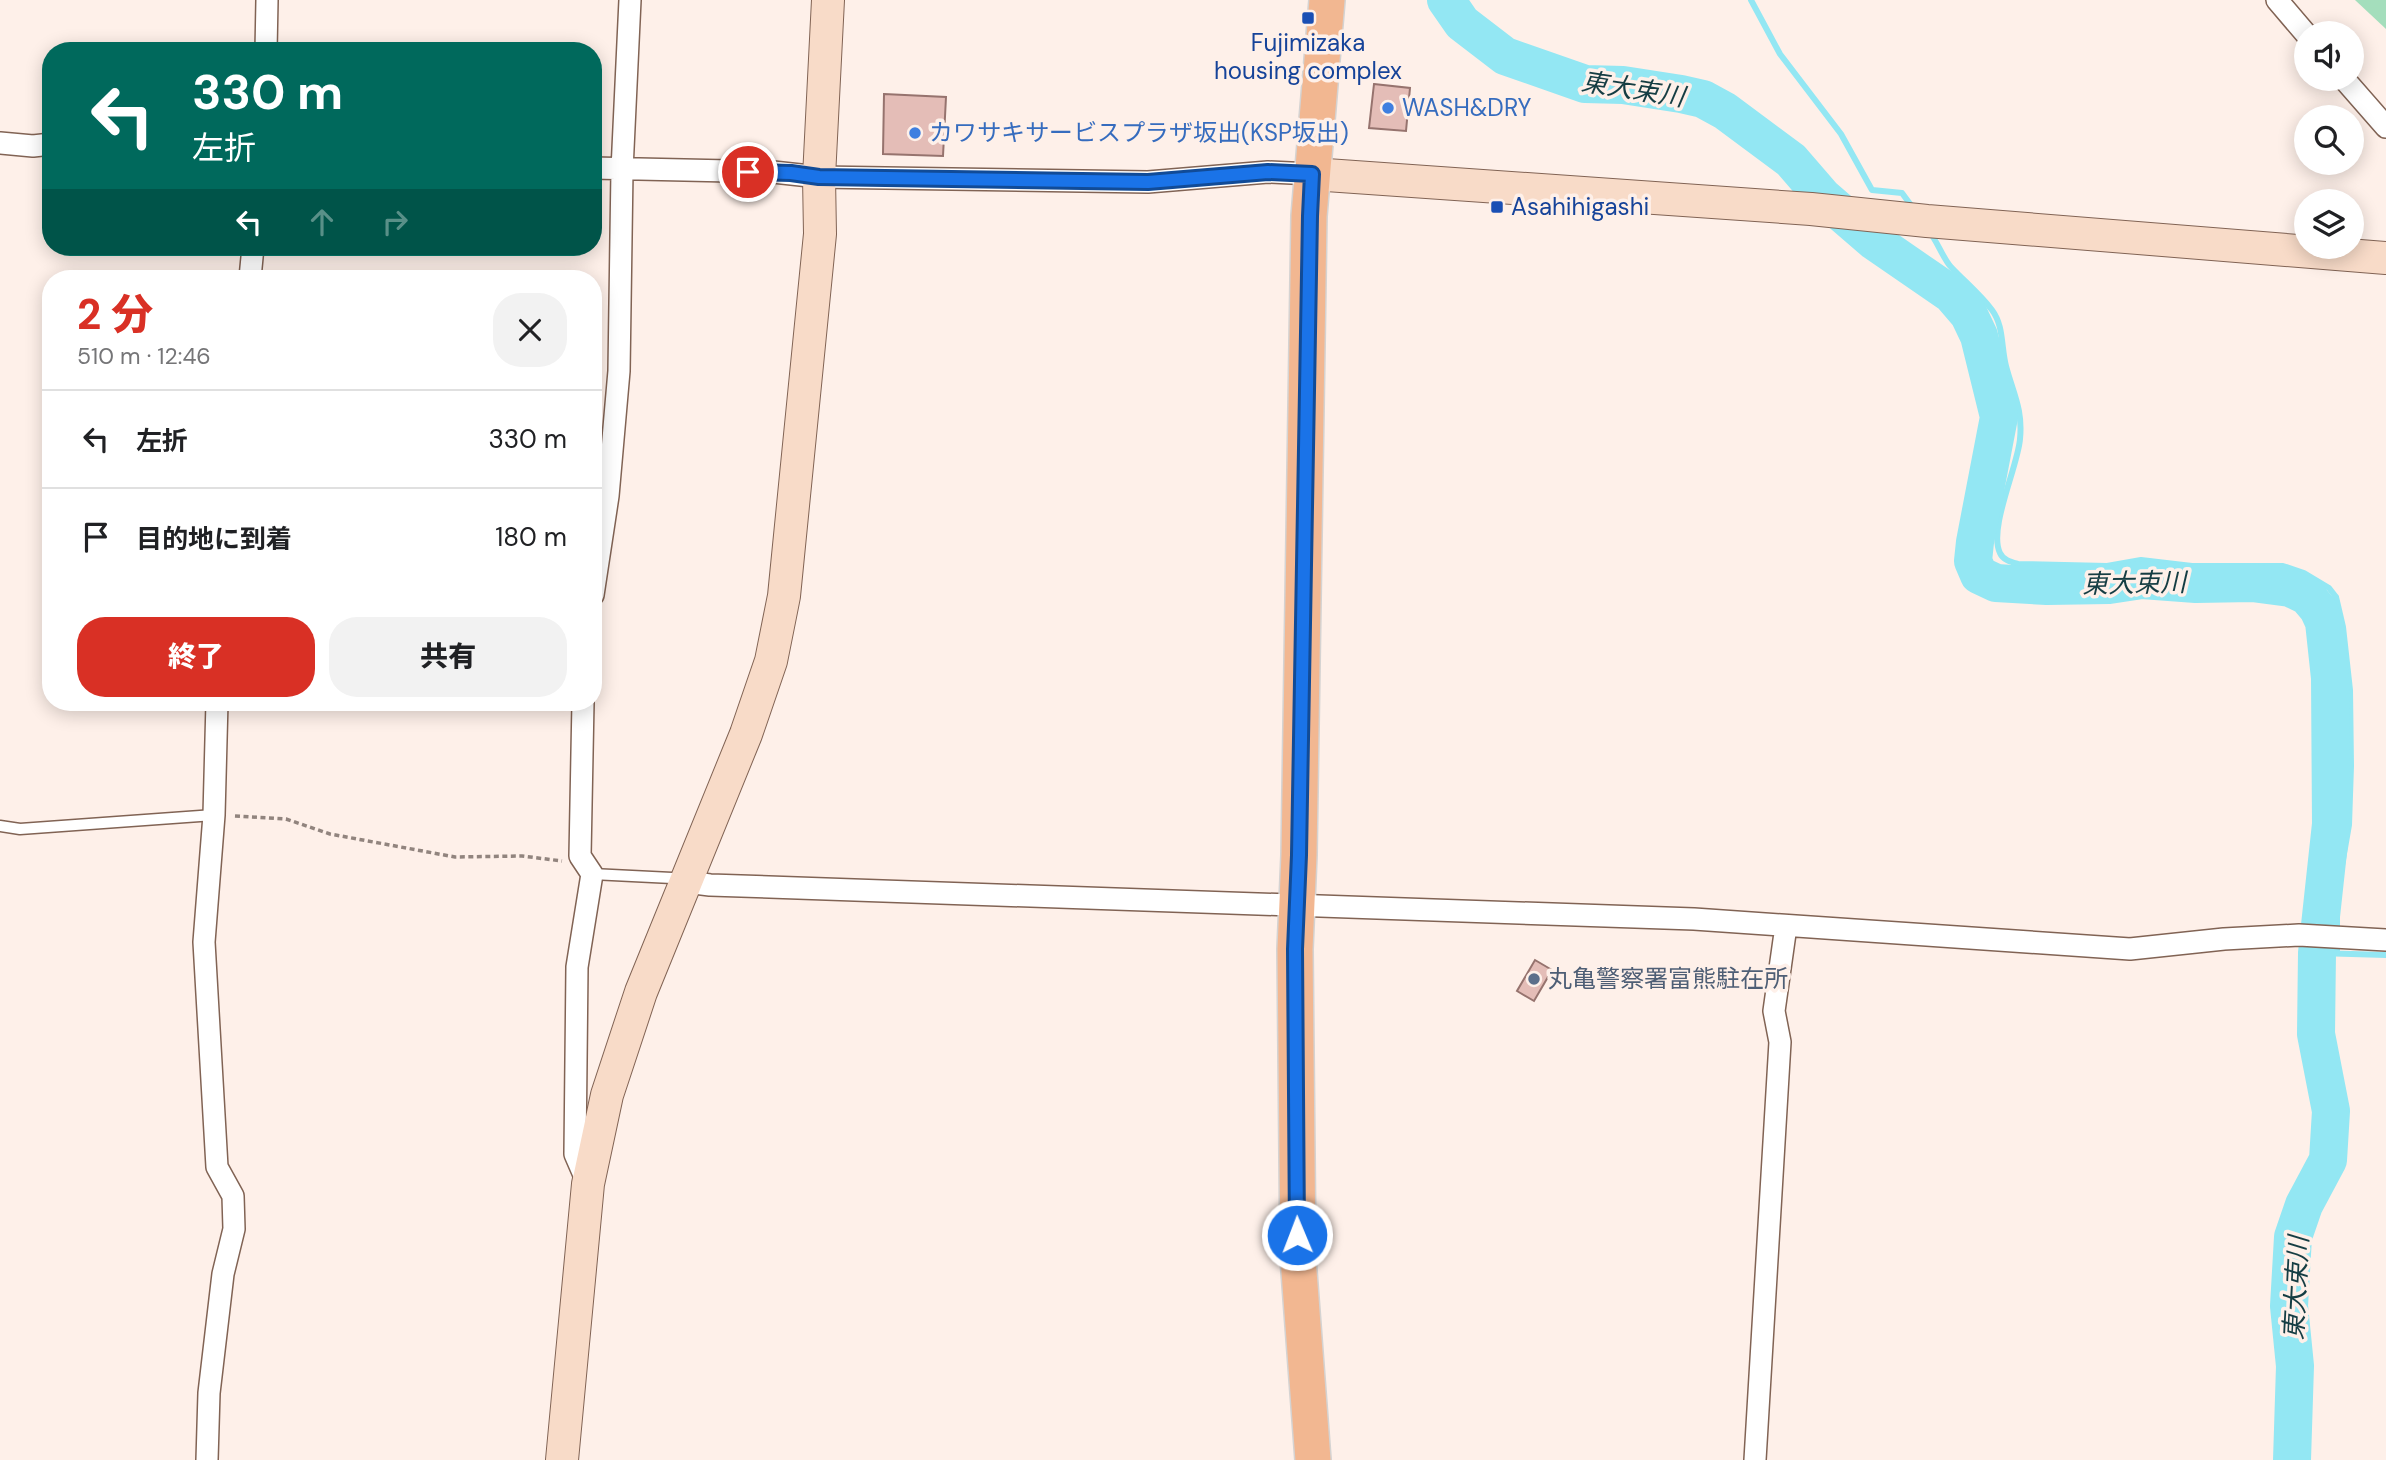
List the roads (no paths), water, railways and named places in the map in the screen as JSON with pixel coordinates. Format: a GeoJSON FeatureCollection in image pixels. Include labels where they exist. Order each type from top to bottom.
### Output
{"type":"FeatureCollection","features":[{"type":"Feature","properties":{"kind":"main road"},"geometry":{"type":"LineString","coordinates":[[1313,1460],[1298,1258],[1295,949],[1309,230],[1327,0]]}},
{"type":"Feature","properties":{"kind":"street"},"geometry":{"type":"LineString","coordinates":[[266,42],[267,0]]}},
{"type":"Feature","properties":{"kind":"street"},"geometry":{"type":"LineString","coordinates":[[602,536],[619,371],[622,170],[630,0]]}},
{"type":"Feature","properties":{"kind":"street"},"geometry":{"type":"LineString","coordinates":[[562,1460],[588,1184],[607,1095],[641,992],[746,734],[771,661],[784,596],[820,234],[819,177],[828,0]]}},
{"type":"Feature","properties":{"kind":"street"},"geometry":{"type":"LineString","coordinates":[[2277,0],[2295,21]]}},
{"type":"Feature","properties":{"kind":"street"},"geometry":{"type":"LineString","coordinates":[[2354,91],[2386,127]]}},
{"type":"Feature","properties":{"kind":"street"},"geometry":{"type":"LineString","coordinates":[[0,143],[42,145]]}},
{"type":"Feature","properties":{"kind":"street"},"geometry":{"type":"LineString","coordinates":[[602,169],[773,172],[819,177],[1148,182],[1268,172],[1312,174],[1811,209],[1927,221],[2386,258]]}},
{"type":"Feature","properties":{"kind":"street"},"geometry":{"type":"LineString","coordinates":[[207,1460],[209,1393],[221,1287],[234,1228],[233,1196],[217,1167],[204,942],[214,815],[217,711]]}},
{"type":"Feature","properties":{"kind":"street"},"geometry":{"type":"LineString","coordinates":[[583,711],[580,856],[588,869],[576,981],[575,1153],[588,1184]]}},
{"type":"Feature","properties":{"kind":"street"},"geometry":{"type":"LineString","coordinates":[[686,882],[710,885],[1694,919],[2130,949],[2224,939],[2299,935],[2386,940]]}},
{"type":"Feature","properties":{"kind":"street"},"geometry":{"type":"LineString","coordinates":[[1755,1460],[1780,1042],[1774,1011],[1786,926]]}},
{"type":"Feature","properties":{"kind":"lane"},"geometry":{"type":"LineString","coordinates":[[0,826],[20,829],[214,815]]}},
{"type":"Feature","properties":{"kind":"lane"},"geometry":{"type":"LineString","coordinates":[[588,869],[672,878],[686,882]]}},
{"type":"Feature","properties":{"kind":"waterway","name":"東大束川"},"geometry":{"type":"LineString","coordinates":[[1446,0],[1462,23],[1505,56],[1585,84],[1623,85],[1681,94],[1703,99],[1725,111],[1791,160],[1823,197],[1874,241],[1951,294],[1969,315],[1979,336],[1999,417],[1975,542],[1973,561],[1979,575],[1996,583],[2047,586],[2109,585],[2142,580],[2196,584],[2252,583],[2290,588],[2307,596],[2318,609],[2324,622],[2330,678],[2331,824],[2317,953],[2316,1034],[2331,1111],[2328,1160],[2304,1205],[2293,1237],[2289,1306],[2295,1366],[2292,1460]]}},
{"type":"Feature","properties":{"kind":"waterway"},"geometry":{"type":"LineString","coordinates":[[1751,0],[1780,54],[1841,134],[1872,190],[1902,193],[1913,208]]}},
{"type":"Feature","properties":{"kind":"waterway"},"geometry":{"type":"LineString","coordinates":[[1929,231],[1948,264],[1996,316],[2006,366],[2019,410],[2021,428],[2018,451],[1998,529],[1997,542],[2003,557],[2018,564],[2107,566],[2141,560],[2192,566],[2283,566],[2304,573],[2329,588],[2336,597],[2343,627],[2350,690],[2351,766],[2349,825],[2337,894],[2337,953]]}},
{"type":"Feature","properties":{"kind":"waterway"},"geometry":{"type":"LineString","coordinates":[[2318,609],[2336,597]]}},
{"type":"Feature","properties":{"kind":"waterway"},"geometry":{"type":"LineString","coordinates":[[2317,953],[2386,955]]}},
{"type":"Feature","properties":{"kind":"place","name":"Fujimizaka housing complex"},"geometry":{"type":"Point","coordinates":[1308,18]}},
{"type":"Feature","properties":{"kind":"place","name":"WASH&DRY"},"geometry":{"type":"Point","coordinates":[1388,108]}},
{"type":"Feature","properties":{"kind":"place","name":"カワサキサービスプラザ坂出(KSP坂出)"},"geometry":{"type":"Point","coordinates":[915,133]}},
{"type":"Feature","properties":{"kind":"place","name":"Asahihigashi"},"geometry":{"type":"Point","coordinates":[1497,207]}},
{"type":"Feature","properties":{"kind":"place","name":"丸亀警察署富熊駐在所"},"geometry":{"type":"Point","coordinates":[1534,979]}}]}
